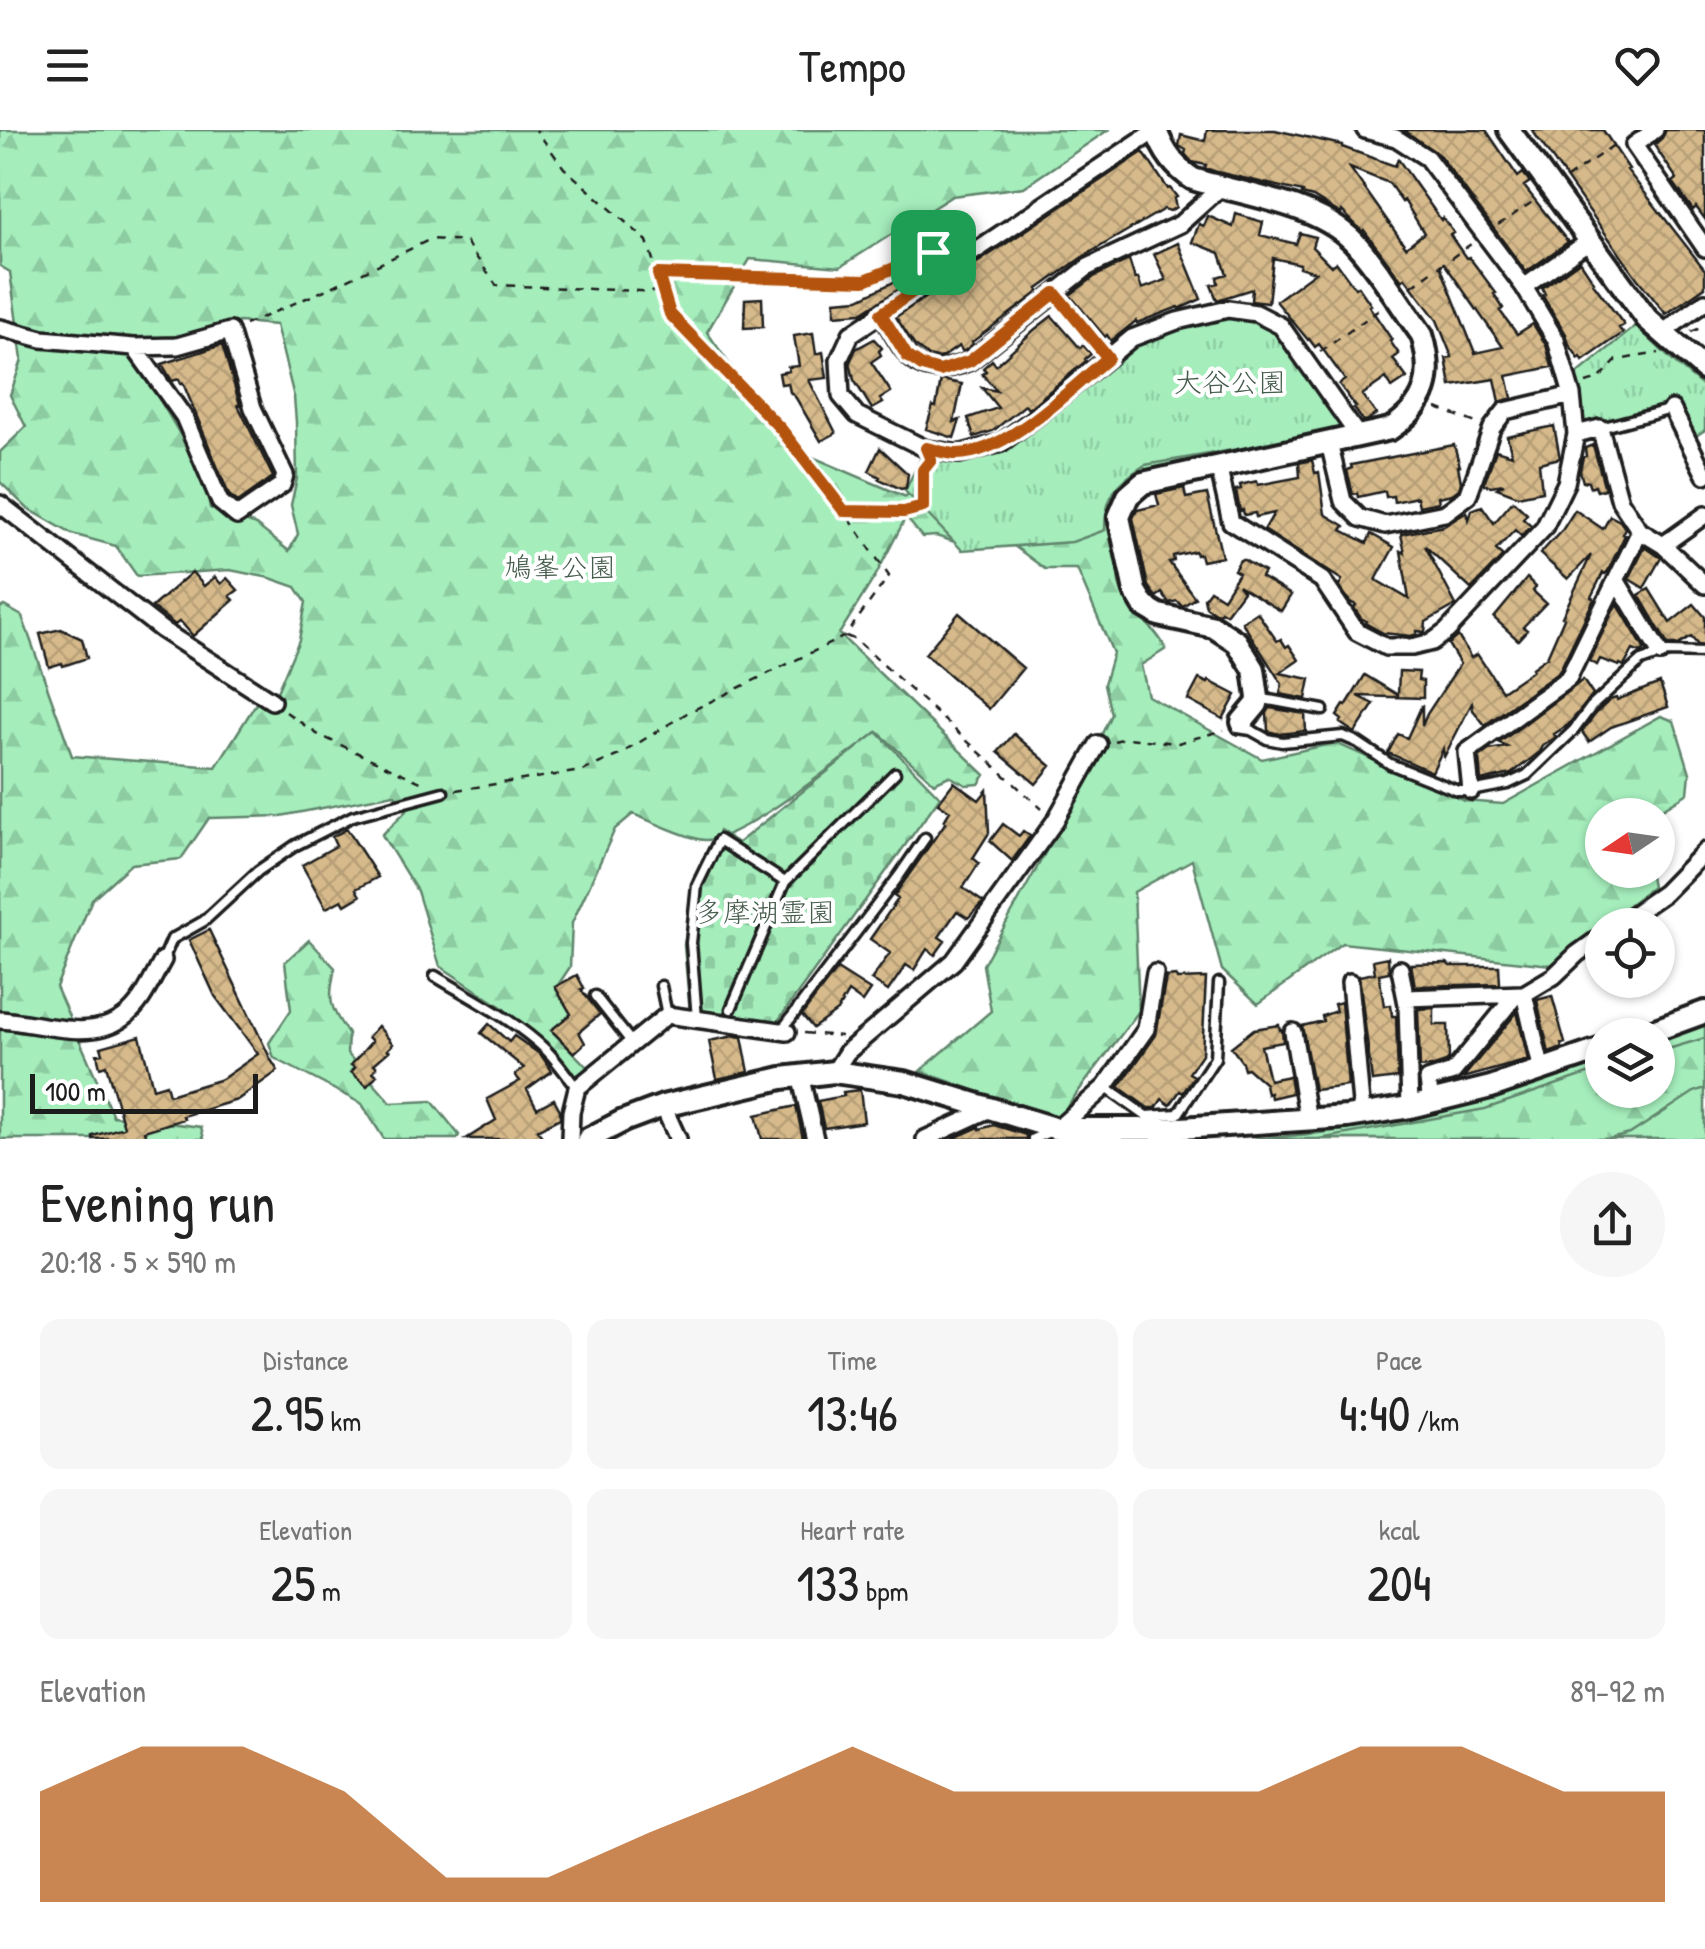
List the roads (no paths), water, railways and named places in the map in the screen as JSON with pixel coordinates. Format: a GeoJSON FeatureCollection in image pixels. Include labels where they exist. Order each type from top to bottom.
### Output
{"type":"FeatureCollection","features":[{"type":"Feature","properties":{"kind":"street"},"geometry":{"type":"LineString","coordinates":[[1238,725],[1258,698],[1254,669],[1237,642],[1214,626],[1158,614],[1144,606],[1135,591],[1119,517],[1128,496],[1143,482],[1218,465],[1359,437],[1390,430],[1406,418],[1419,401],[1430,370],[1422,335],[1357,243],[1298,208],[1194,179],[1180,171],[1156,130],[851,334],[838,360],[841,396],[856,415],[926,448],[959,454],[1001,443],[1132,338],[1177,321],[1228,309],[1256,313],[1281,326],[1359,437]]}},
{"type":"Feature","properties":{"kind":"street"},"geometry":{"type":"LineString","coordinates":[[1218,465],[1231,522],[1322,580],[1357,632],[1386,647],[1432,642],[1447,631],[1544,528],[1566,483],[1576,434],[1571,392],[1556,340],[1524,287],[1427,158],[1396,138],[1366,130]]}},
{"type":"Feature","properties":{"kind":"street"},"geometry":{"type":"LineString","coordinates":[[1510,130],[1665,342],[1705,370]]}},
{"type":"Feature","properties":{"kind":"street"},"geometry":{"type":"LineString","coordinates":[[1655,130],[1634,145],[1705,248]]}},
{"type":"Feature","properties":{"kind":"street"},"geometry":{"type":"LineString","coordinates":[[881,314],[907,356],[922,366],[940,371],[970,361],[1088,268],[1180,224],[1220,188]]}},
{"type":"Feature","properties":{"kind":"street"},"geometry":{"type":"LineString","coordinates":[[1524,287],[1589,241]]}},
{"type":"Feature","properties":{"kind":"street"},"geometry":{"type":"LineString","coordinates":[[1665,342],[1705,302]]}},
{"type":"Feature","properties":{"kind":"street"},"geometry":{"type":"LineString","coordinates":[[0,328],[42,339],[134,348],[177,346],[230,331],[253,408],[286,475],[282,485],[237,516],[220,502],[184,417],[134,348]]}},
{"type":"Feature","properties":{"kind":"street"},"geometry":{"type":"LineString","coordinates":[[1329,443],[1344,501],[1360,518],[1384,525],[1445,513],[1468,496],[1492,428],[1505,411],[1571,392]]}},
{"type":"Feature","properties":{"kind":"street"},"geometry":{"type":"LineString","coordinates":[[1672,409],[1705,475]]}},
{"type":"Feature","properties":{"kind":"street"},"geometry":{"type":"LineString","coordinates":[[1576,434],[1600,428],[1620,501],[1640,530],[1663,545],[1705,585]]}},
{"type":"Feature","properties":{"kind":"street"},"geometry":{"type":"LineString","coordinates":[[0,504],[162,630],[272,701]]}},
{"type":"Feature","properties":{"kind":"street"},"geometry":{"type":"LineString","coordinates":[[1663,545],[1705,516]]}},
{"type":"Feature","properties":{"kind":"street"},"geometry":{"type":"LineString","coordinates":[[1471,791],[1466,752],[1568,679],[1640,530]]}},
{"type":"Feature","properties":{"kind":"street"},"geometry":{"type":"LineString","coordinates":[[1617,581],[1660,653]]}},
{"type":"Feature","properties":{"kind":"street"},"geometry":{"type":"LineString","coordinates":[[834,1072],[846,1052],[954,962],[1054,820],[1098,744]]}},
{"type":"Feature","properties":{"kind":"street"},"geometry":{"type":"LineString","coordinates":[[1642,908],[1664,893],[1705,851]]}},
{"type":"Feature","properties":{"kind":"street"},"geometry":{"type":"LineString","coordinates":[[1420,1105],[1428,1080],[1453,1072],[1520,994],[1554,976],[1585,948]]}},
{"type":"Feature","properties":{"kind":"street"},"geometry":{"type":"LineString","coordinates":[[0,1020],[73,1029],[106,1026],[125,1017],[143,997],[163,960]]}},
{"type":"Feature","properties":{"kind":"street"},"geometry":{"type":"LineString","coordinates":[[1400,970],[1420,1105]]}},
{"type":"Feature","properties":{"kind":"street"},"geometry":{"type":"LineString","coordinates":[[1057,1129],[1105,1087],[1146,1029],[1155,973]]}},
{"type":"Feature","properties":{"kind":"street"},"geometry":{"type":"LineString","coordinates":[[1350,982],[1362,1115]]}},
{"type":"Feature","properties":{"kind":"street"},"geometry":{"type":"LineString","coordinates":[[1406,998],[1520,994]]}},
{"type":"Feature","properties":{"kind":"street"},"geometry":{"type":"LineString","coordinates":[[1520,994],[1542,1071]]}},
{"type":"Feature","properties":{"kind":"street"},"geometry":{"type":"LineString","coordinates":[[1675,1023],[1705,1012]]}},
{"type":"Feature","properties":{"kind":"street"},"geometry":{"type":"LineString","coordinates":[[570,1139],[577,1088],[667,1015],[784,1031]]}},
{"type":"Feature","properties":{"kind":"street"},"geometry":{"type":"LineString","coordinates":[[1293,1032],[1308,1120]]}},
{"type":"Feature","properties":{"kind":"street"},"geometry":{"type":"LineString","coordinates":[[588,1139],[663,1106],[742,1086],[834,1072],[904,1082],[1057,1129],[1166,1129],[1362,1115],[1420,1105],[1585,1055]]}},
{"type":"Feature","properties":{"kind":"street"},"geometry":{"type":"LineString","coordinates":[[800,1075],[816,1139]]}},
{"type":"Feature","properties":{"kind":"street"},"geometry":{"type":"LineString","coordinates":[[663,1106],[678,1139]]}},
{"type":"Feature","properties":{"kind":"street"},"geometry":{"type":"LineString","coordinates":[[927,1139],[990,1109]]}},
{"type":"Feature","properties":{"kind":"lane"},"geometry":{"type":"LineString","coordinates":[[1600,428],[1672,409]]}},
{"type":"Feature","properties":{"kind":"lane"},"geometry":{"type":"LineString","coordinates":[[1238,725],[1267,740],[1282,742],[1344,736],[1390,764],[1458,791],[1471,791],[1508,784],[1527,775],[1641,661],[1660,653],[1705,653]]}},
{"type":"Feature","properties":{"kind":"lane"},"geometry":{"type":"LineString","coordinates":[[1258,698],[1323,710]]}},
{"type":"Feature","properties":{"kind":"lane"},"geometry":{"type":"LineString","coordinates":[[731,1009],[784,882],[895,774]]}},
{"type":"Feature","properties":{"kind":"lane"},"geometry":{"type":"LineString","coordinates":[[163,960],[172,940],[204,922],[258,871],[296,846],[352,816],[444,792]]}},
{"type":"Feature","properties":{"kind":"lane"},"geometry":{"type":"LineString","coordinates":[[784,1031],[925,838]]}},
{"type":"Feature","properties":{"kind":"lane"},"geometry":{"type":"LineString","coordinates":[[697,1019],[691,943],[697,885],[719,840],[784,882]]}},
{"type":"Feature","properties":{"kind":"lane"},"geometry":{"type":"LineString","coordinates":[[435,976],[496,1012],[538,1043],[577,1088]]}},
{"type":"Feature","properties":{"kind":"lane"},"geometry":{"type":"LineString","coordinates":[[1105,1087],[1146,1116],[1178,1114],[1214,1058],[1220,983]]}},
{"type":"Feature","properties":{"kind":"lane"},"geometry":{"type":"LineString","coordinates":[[660,986],[667,1015]]}},
{"type":"Feature","properties":{"kind":"lane"},"geometry":{"type":"LineString","coordinates":[[595,996],[632,1043]]}},
{"type":"Feature","properties":{"kind":"lane"},"geometry":{"type":"LineString","coordinates":[[1032,1139],[1057,1129]]}},
{"type":"Feature","properties":{"kind":"park label","name":"大谷公園"},"geometry":{"type":"Point","coordinates":[1230,382]}},
{"type":"Feature","properties":{"kind":"park label","name":"鳩峯公園"},"geometry":{"type":"Point","coordinates":[560,567]}},
{"type":"Feature","properties":{"kind":"park label","name":"多摩湖霊園"},"geometry":{"type":"Point","coordinates":[765,912]}}]}
